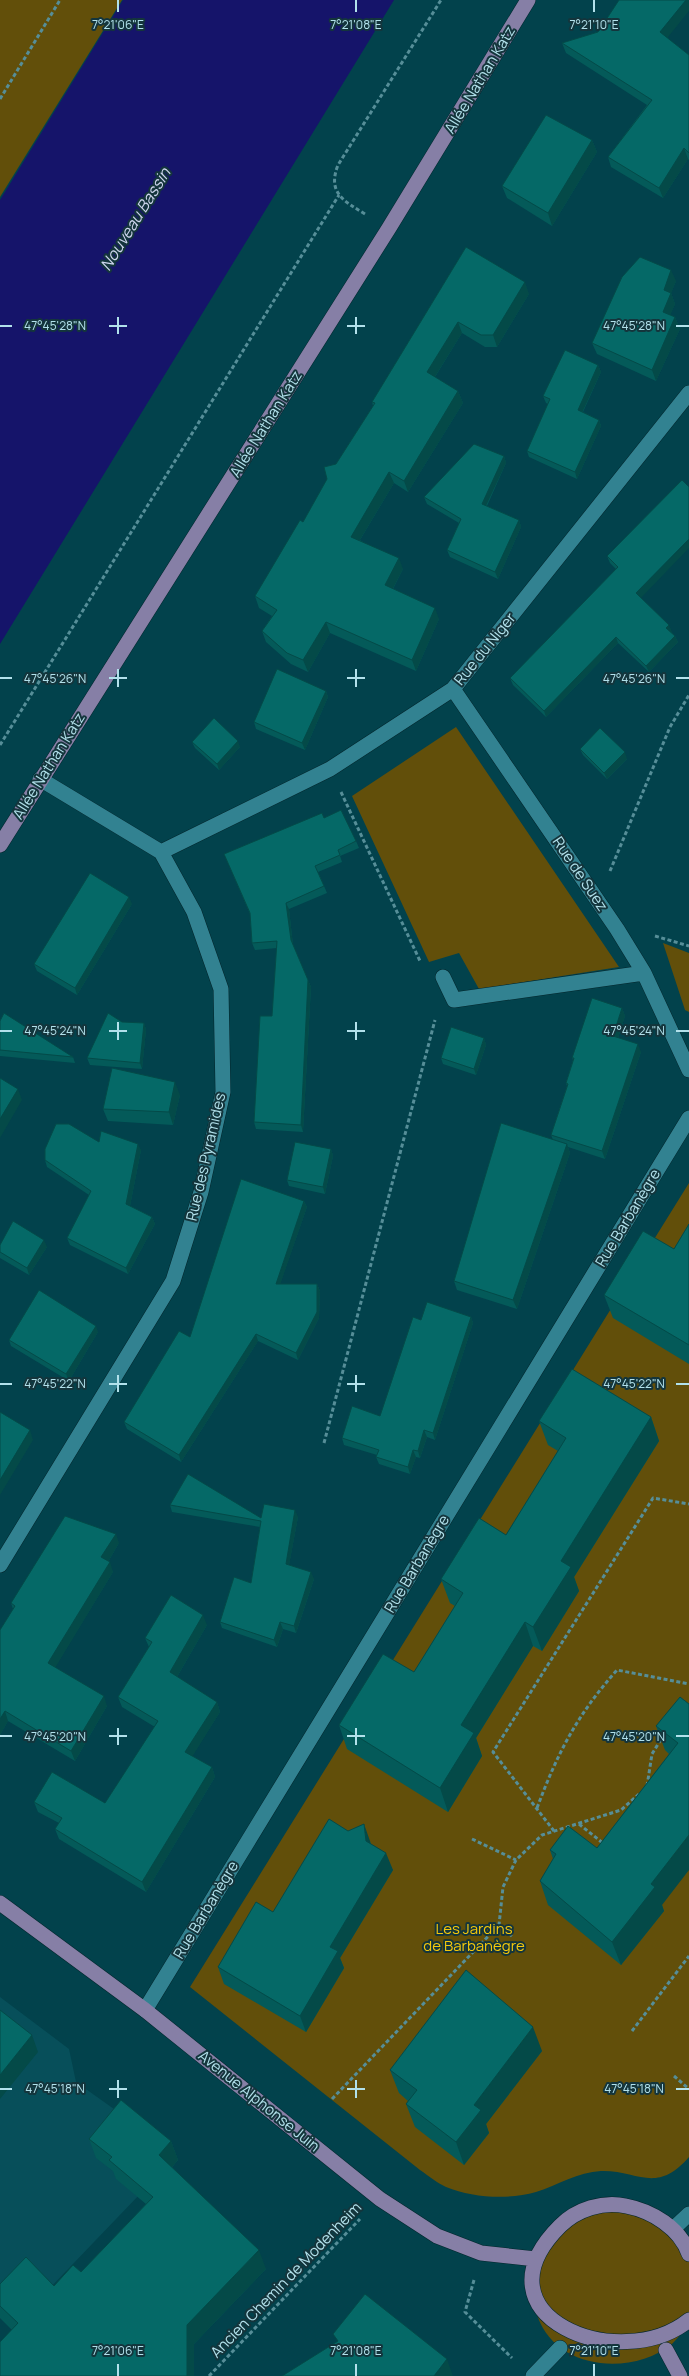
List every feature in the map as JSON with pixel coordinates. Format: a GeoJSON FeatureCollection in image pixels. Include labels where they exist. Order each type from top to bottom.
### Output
{"type":"FeatureCollection","features":[{"type":"Feature","properties":{"kind":"main road","name":"Allée Nathan Katz"},"geometry":{"type":"LineString","coordinates":[[0,845],[389,228],[528,0]]}},
{"type":"Feature","properties":{"kind":"main road","name":"Avenue Alphonse Juin"},"geometry":{"type":"LineString","coordinates":[[0,1903],[145,2010],[380,2199],[437,2236],[481,2253],[536,2259]]}},
{"type":"Feature","properties":{"kind":"main road"},"geometry":{"type":"LineString","coordinates":[[573,2358],[552,2339],[536,2314],[532,2287],[536,2259],[548,2238],[564,2222],[592,2207],[621,2204],[637,2208],[652,2213],[672,2229],[687,2248],[689,2254]]}},
{"type":"Feature","properties":{"kind":"main road"},"geometry":{"type":"LineString","coordinates":[[680,2376],[660,2353],[679,2336],[689,2320]]}},
{"type":"Feature","properties":{"kind":"street","name":"Rue du Niger"},"geometry":{"type":"LineString","coordinates":[[160,852],[330,768],[453,689],[689,393]]}},
{"type":"Feature","properties":{"kind":"street","name":"Rue de Suez"},"geometry":{"type":"LineString","coordinates":[[453,689],[598,899],[644,973],[689,1070]]}},
{"type":"Feature","properties":{"kind":"street","name":"Rue des Pyramides"},"geometry":{"type":"LineString","coordinates":[[0,1565],[172,1282],[201,1192],[224,1092],[221,990],[194,912],[160,852],[40,779]]}},
{"type":"Feature","properties":{"kind":"street"},"geometry":{"type":"LineString","coordinates":[[443,977],[454,1000],[644,973]]}},
{"type":"Feature","properties":{"kind":"street","name":"Rue Barbanègre"},"geometry":{"type":"LineString","coordinates":[[145,2010],[689,1118]]}},
{"type":"Feature","properties":{"kind":"street"},"geometry":{"type":"LineString","coordinates":[[672,2229],[689,2214]]}},
{"type":"Feature","properties":{"kind":"street"},"geometry":{"type":"LineString","coordinates":[[533,2376],[552,2339]]}},
{"type":"Feature","properties":{"kind":"path"},"geometry":{"type":"LineString","coordinates":[[0,100],[60,0]]}},
{"type":"Feature","properties":{"kind":"path"},"geometry":{"type":"LineString","coordinates":[[368,215],[339,195],[334,186],[334,177],[338,166],[441,0]]}},
{"type":"Feature","properties":{"kind":"path"},"geometry":{"type":"LineString","coordinates":[[0,746],[339,195]]}},
{"type":"Feature","properties":{"kind":"path"},"geometry":{"type":"LineString","coordinates":[[598,899],[670,727],[689,695]]}},
{"type":"Feature","properties":{"kind":"path"},"geometry":{"type":"LineString","coordinates":[[330,768],[426,974],[443,977]]}},
{"type":"Feature","properties":{"kind":"path"},"geometry":{"type":"LineString","coordinates":[[324,1443],[438,1010],[454,1000]]}},
{"type":"Feature","properties":{"kind":"path"},"geometry":{"type":"LineString","coordinates":[[554,1831],[493,1752],[653,1498],[689,1504]]}},
{"type":"Feature","properties":{"kind":"path"},"geometry":{"type":"LineString","coordinates":[[537,1809],[554,1764],[569,1734],[593,1697],[617,1670],[689,1684]]}},
{"type":"Feature","properties":{"kind":"path"},"geometry":{"type":"LineString","coordinates":[[646,1787],[652,1754],[666,1731]]}},
{"type":"Feature","properties":{"kind":"path"},"geometry":{"type":"LineString","coordinates":[[332,2099],[499,1924],[503,1887],[516,1860],[542,1835],[621,1810],[640,1793]]}},
{"type":"Feature","properties":{"kind":"path"},"geometry":{"type":"LineString","coordinates":[[579,1824],[609,1848]]}},
{"type":"Feature","properties":{"kind":"path"},"geometry":{"type":"LineString","coordinates":[[472,1839],[516,1860]]}},
{"type":"Feature","properties":{"kind":"path"},"geometry":{"type":"LineString","coordinates":[[499,1924],[513,1937]]}},
{"type":"Feature","properties":{"kind":"path"},"geometry":{"type":"LineString","coordinates":[[632,2030],[689,1956]]}},
{"type":"Feature","properties":{"kind":"path"},"geometry":{"type":"LineString","coordinates":[[674,2076],[689,2090]]}},
{"type":"Feature","properties":{"kind":"path","name":"Ancien Chemin de Modenheim"},"geometry":{"type":"LineString","coordinates":[[209,2376],[380,2199]]}},
{"type":"Feature","properties":{"kind":"path"},"geometry":{"type":"LineString","coordinates":[[481,2253],[465,2312],[518,2363]]}},
{"type":"Feature","properties":{"kind":"shaded area"},"geometry":{"type":"Polygon","coordinates":[[[0,1997],[69,2049],[76,2082],[128,2119],[178,2160],[146,2198],[140,2194],[47,2291],[0,2310],[0,1997]]]}},
{"type":"Feature","properties":{"kind":"green space"},"geometry":{"type":"Polygon","coordinates":[[[0,0],[122,0],[0,197],[0,0]]]}},
{"type":"Feature","properties":{"kind":"green space"},"geometry":{"type":"Polygon","coordinates":[[[456,727],[619,967],[479,989],[459,953],[429,962],[352,796],[456,727]]]}},
{"type":"Feature","properties":{"kind":"green space"},"geometry":{"type":"Polygon","coordinates":[[[663,943],[689,953],[689,1012],[685,1010],[663,943]]]}},
{"type":"Feature","properties":{"kind":"green space","name":"Les Jardins de Barbanègre"},"geometry":{"type":"Polygon","coordinates":[[[689,1183],[689,2157],[667,2175],[656,2178],[601,2171],[568,2179],[525,2195],[491,2197],[468,2194],[443,2185],[420,2170],[190,1987],[689,1183]]]}},
{"type":"Feature","properties":{"kind":"green space"},"geometry":{"type":"Polygon","coordinates":[[[592,2207],[652,2213],[689,2254],[688,2322],[682,2333],[672,2344],[655,2354],[637,2361],[617,2364],[597,2362],[578,2357],[560,2348],[547,2334],[537,2315],[535,2304],[536,2272],[541,2248],[557,2230],[592,2207]]]}},
{"type":"Feature","properties":{"kind":"water","name":"Nouveau Bassin"},"geometry":{"type":"Polygon","coordinates":[[[123,0],[394,0],[0,644],[0,200],[123,0]]]}},
{"type":"Feature","properties":{"kind":"building"},"geometry":{"type":"Polygon","coordinates":[[[619,0],[686,0],[660,32],[689,55],[689,153],[684,148],[659,188],[608,157],[652,100],[562,43],[598,32],[619,0]]]}},
{"type":"Feature","properties":{"kind":"building"},"geometry":{"type":"Polygon","coordinates":[[[546,115],[592,140],[548,213],[502,186],[546,115]]]}},
{"type":"Feature","properties":{"kind":"building"},"geometry":{"type":"Polygon","coordinates":[[[466,247],[525,282],[493,335],[481,335],[458,322],[427,372],[458,391],[404,481],[389,472],[351,537],[399,558],[385,585],[435,608],[412,660],[326,622],[303,660],[287,653],[262,631],[277,610],[255,596],[300,520],[303,522],[327,479],[324,467],[336,464],[375,403],[372,402],[466,247]]]}},
{"type":"Feature","properties":{"kind":"building"},"geometry":{"type":"Polygon","coordinates":[[[640,257],[671,270],[664,290],[671,293],[663,312],[675,317],[652,370],[592,343],[622,277],[640,257]]]}},
{"type":"Feature","properties":{"kind":"building"},"geometry":{"type":"Polygon","coordinates":[[[565,350],[598,365],[578,410],[599,420],[575,472],[527,451],[550,399],[543,396],[565,350]]]}},
{"type":"Feature","properties":{"kind":"building"},"geometry":{"type":"Polygon","coordinates":[[[474,444],[504,456],[482,504],[519,520],[495,572],[447,550],[461,519],[424,497],[474,444]]]}},
{"type":"Feature","properties":{"kind":"building"},"geometry":{"type":"Polygon","coordinates":[[[682,480],[689,487],[689,539],[636,593],[669,625],[666,628],[675,636],[646,666],[616,637],[544,711],[510,678],[618,567],[607,556],[682,480]]]}},
{"type":"Feature","properties":{"kind":"building"},"geometry":{"type":"Polygon","coordinates":[[[277,669],[326,691],[302,743],[254,722],[277,669]]]}},
{"type":"Feature","properties":{"kind":"building"},"geometry":{"type":"Polygon","coordinates":[[[214,718],[238,741],[217,764],[192,742],[214,718]]]}},
{"type":"Feature","properties":{"kind":"building"},"geometry":{"type":"Polygon","coordinates":[[[600,728],[625,752],[604,773],[580,749],[600,728]]]}},
{"type":"Feature","properties":{"kind":"building"},"geometry":{"type":"Polygon","coordinates":[[[341,810],[356,841],[338,850],[340,855],[315,866],[324,886],[286,903],[291,940],[308,980],[301,1125],[254,1122],[260,1016],[272,1016],[277,941],[252,943],[250,913],[224,854],[322,813],[324,818],[341,810]]]}},
{"type":"Feature","properties":{"kind":"building"},"geometry":{"type":"Polygon","coordinates":[[[90,873],[129,897],[75,988],[34,964],[90,873]]]}},
{"type":"Feature","properties":{"kind":"building"},"geometry":{"type":"Polygon","coordinates":[[[592,998],[622,1008],[613,1036],[638,1044],[602,1151],[551,1135],[568,1084],[566,1083],[574,1058],[572,1058],[592,998]]]}},
{"type":"Feature","properties":{"kind":"building"},"geometry":{"type":"Polygon","coordinates":[[[4,1013],[73,1057],[0,1050],[0,1021],[4,1013]]]}},
{"type":"Feature","properties":{"kind":"building"},"geometry":{"type":"Polygon","coordinates":[[[108,1013],[122,1022],[144,1023],[140,1063],[87,1058],[108,1013]]]}},
{"type":"Feature","properties":{"kind":"building"},"geometry":{"type":"Polygon","coordinates":[[[451,1027],[484,1038],[474,1069],[441,1058],[451,1027]]]}},
{"type":"Feature","properties":{"kind":"building"},"geometry":{"type":"Polygon","coordinates":[[[112,1068],[175,1082],[169,1112],[103,1109],[112,1068]]]}},
{"type":"Feature","properties":{"kind":"building"},"geometry":{"type":"Polygon","coordinates":[[[0,1078],[18,1089],[0,1119],[0,1078]]]}},
{"type":"Feature","properties":{"kind":"building"},"geometry":{"type":"Polygon","coordinates":[[[501,1123],[567,1144],[513,1300],[454,1281],[501,1123]]]}},
{"type":"Feature","properties":{"kind":"building"},"geometry":{"type":"Polygon","coordinates":[[[56,1124],[69,1124],[99,1142],[101,1131],[138,1144],[126,1204],[152,1217],[126,1268],[67,1238],[91,1191],[45,1160],[45,1149],[56,1124]]]}},
{"type":"Feature","properties":{"kind":"building"},"geometry":{"type":"Polygon","coordinates":[[[295,1142],[331,1149],[323,1187],[287,1180],[295,1142]]]}},
{"type":"Feature","properties":{"kind":"building"},"geometry":{"type":"Polygon","coordinates":[[[241,1179],[304,1201],[276,1284],[317,1284],[317,1312],[296,1353],[256,1334],[179,1455],[124,1422],[179,1331],[190,1337],[241,1179]]]}},
{"type":"Feature","properties":{"kind":"building"},"geometry":{"type":"Polygon","coordinates":[[[13,1221],[44,1240],[27,1268],[0,1252],[0,1245],[13,1221]]]}},
{"type":"Feature","properties":{"kind":"building"},"geometry":{"type":"Polygon","coordinates":[[[689,1224],[689,1345],[604,1295],[643,1231],[674,1249],[689,1224]]]}},
{"type":"Feature","properties":{"kind":"building"},"geometry":{"type":"Polygon","coordinates":[[[39,1290],[96,1326],[66,1374],[9,1340],[39,1290]]]}},
{"type":"Feature","properties":{"kind":"building"},"geometry":{"type":"Polygon","coordinates":[[[427,1302],[471,1317],[433,1433],[424,1430],[418,1451],[413,1450],[408,1467],[376,1457],[379,1450],[342,1438],[352,1406],[380,1416],[413,1317],[421,1320],[427,1302]]]}},
{"type":"Feature","properties":{"kind":"building"},"geometry":{"type":"Polygon","coordinates":[[[572,1369],[651,1417],[561,1561],[571,1567],[533,1627],[525,1622],[461,1725],[474,1733],[440,1788],[339,1725],[383,1654],[414,1672],[463,1593],[441,1579],[479,1518],[506,1535],[566,1438],[539,1421],[572,1369]]]}},
{"type":"Feature","properties":{"kind":"building"},"geometry":{"type":"Polygon","coordinates":[[[0,1412],[30,1430],[0,1480],[0,1412]]]}},
{"type":"Feature","properties":{"kind":"building"},"geometry":{"type":"Polygon","coordinates":[[[188,1474],[261,1518],[264,1504],[295,1510],[286,1564],[311,1572],[294,1626],[280,1622],[274,1640],[220,1622],[234,1577],[251,1583],[261,1521],[170,1505],[188,1474]]]}},
{"type":"Feature","properties":{"kind":"building"},"geometry":{"type":"Polygon","coordinates":[[[65,1516],[116,1534],[101,1557],[110,1562],[48,1663],[104,1696],[71,1751],[5,1711],[0,1719],[0,1630],[15,1606],[11,1603],[65,1516]]]}},
{"type":"Feature","properties":{"kind":"building"},"geometry":{"type":"Polygon","coordinates":[[[171,1595],[203,1615],[170,1672],[217,1702],[185,1752],[212,1767],[142,1882],[55,1829],[62,1818],[34,1802],[52,1772],[105,1803],[158,1721],[118,1697],[152,1642],[145,1638],[171,1595]]]}},
{"type":"Feature","properties":{"kind":"building"},"geometry":{"type":"Polygon","coordinates":[[[680,1697],[689,1704],[689,1835],[651,1884],[655,1887],[612,1942],[540,1881],[556,1854],[550,1850],[568,1826],[597,1848],[678,1743],[656,1726],[680,1697]]]}},
{"type":"Feature","properties":{"kind":"building"},"geometry":{"type":"Polygon","coordinates":[[[329,1819],[348,1831],[364,1824],[366,1841],[386,1853],[330,1947],[338,1951],[300,2016],[218,1967],[256,1902],[273,1912],[329,1819]]]}},
{"type":"Feature","properties":{"kind":"building"},"geometry":{"type":"Polygon","coordinates":[[[466,1970],[533,2027],[474,2105],[481,2110],[456,2142],[406,2104],[417,2090],[390,2070],[466,1970]]]}},
{"type":"Feature","properties":{"kind":"building"},"geometry":{"type":"Polygon","coordinates":[[[0,2010],[32,2035],[0,2075],[0,2010]]]}},
{"type":"Feature","properties":{"kind":"building"},"geometry":{"type":"Polygon","coordinates":[[[121,2100],[171,2141],[159,2155],[259,2250],[187,2325],[187,2376],[0,2376],[0,2342],[18,2323],[0,2306],[0,2284],[26,2257],[54,2286],[73,2265],[81,2272],[153,2197],[109,2160],[112,2157],[89,2139],[121,2100]]]}},
{"type":"Feature","properties":{"kind":"building"},"geometry":{"type":"Polygon","coordinates":[[[365,2294],[447,2359],[434,2376],[282,2376],[338,2341],[333,2334],[365,2294]]]}}]}
